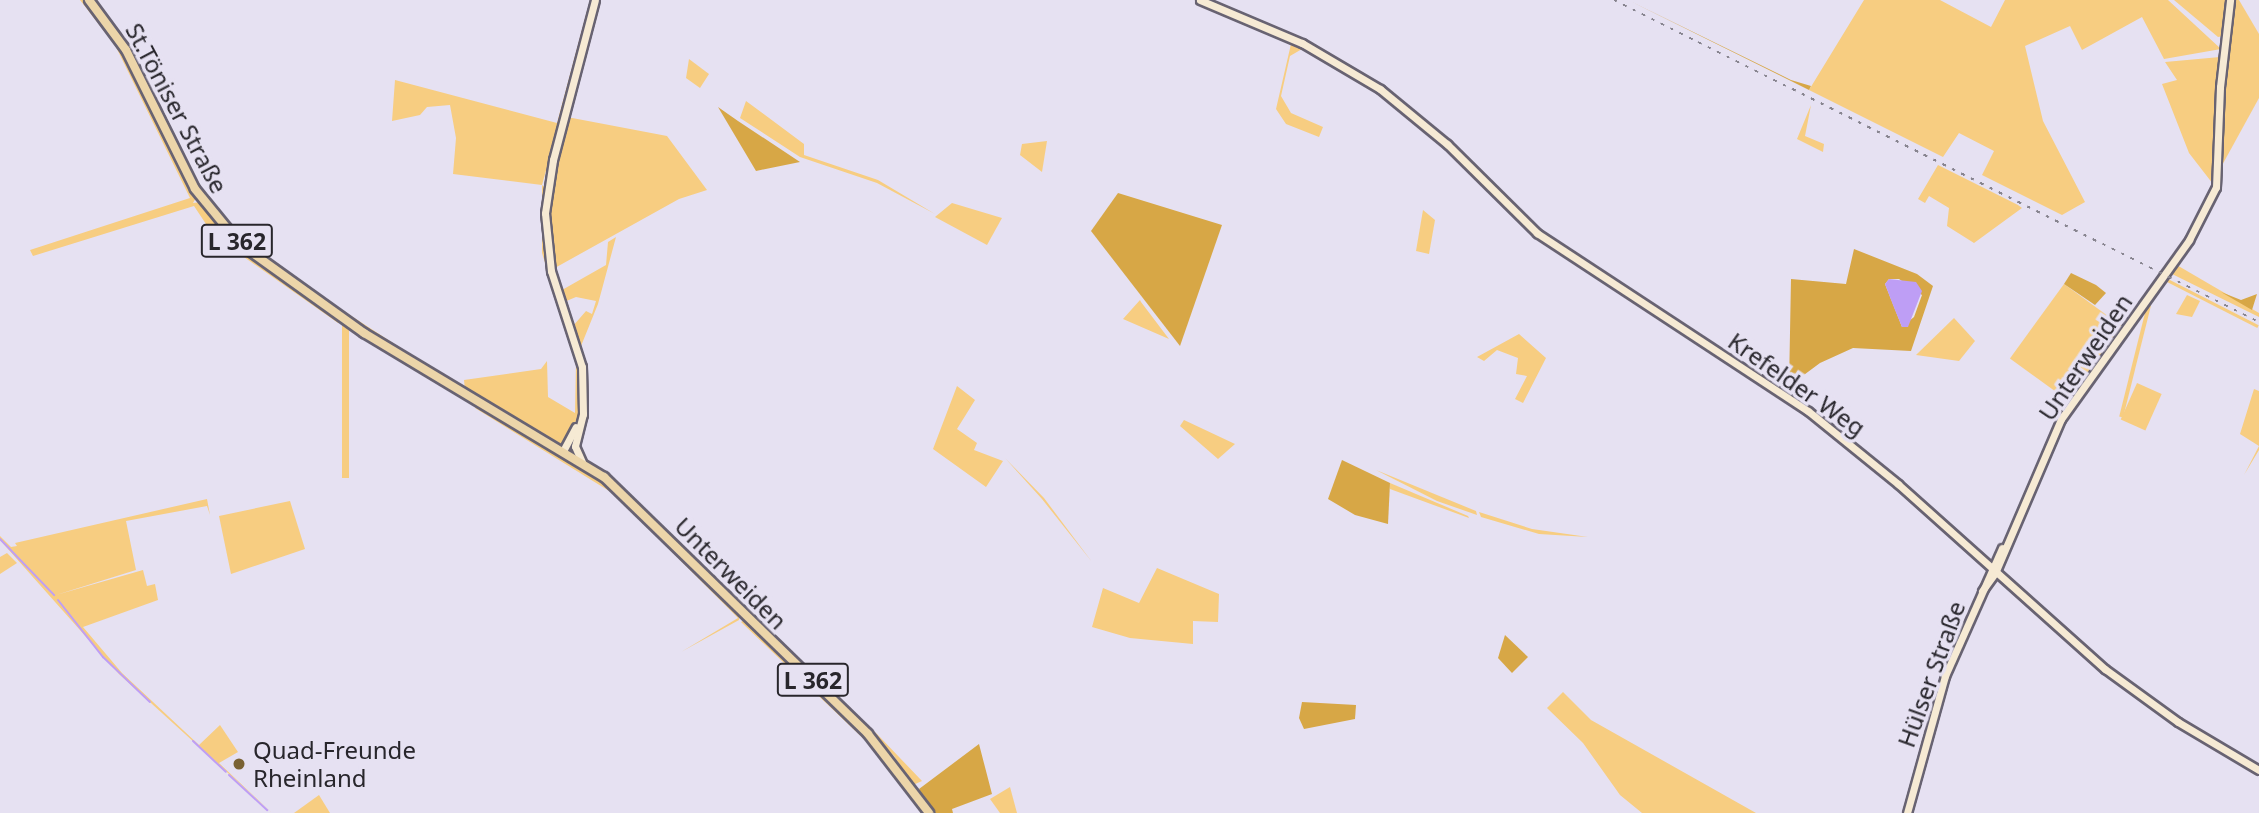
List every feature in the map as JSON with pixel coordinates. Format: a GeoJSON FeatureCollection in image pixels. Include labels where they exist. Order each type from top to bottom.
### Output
{"type":"FeatureCollection","features":[{"type":"Feature","properties":{"kind":"main road","name":"St.Töniser Straße"},"geometry":{"type":"LineString","coordinates":[[89,0],[126,50],[195,189],[228,232],[261,262],[345,320],[474,400]]}},
{"type":"Feature","properties":{"kind":"main road","name":"Unterweiden"},"geometry":{"type":"LineString","coordinates":[[474,400],[582,462],[625,495],[850,716],[897,768],[929,813]]}},
{"type":"Feature","properties":{"kind":"street"},"geometry":{"type":"LineString","coordinates":[[582,462],[575,442],[583,407],[581,360],[551,269],[547,191],[595,0]]}},
{"type":"Feature","properties":{"kind":"street","name":"Krefelder Weg"},"geometry":{"type":"LineString","coordinates":[[1200,0],[1303,43],[1380,89],[1447,144],[1537,233],[1808,411],[2147,701],[2259,770]]}},
{"type":"Feature","properties":{"kind":"street","name":"Unterweiden"},"geometry":{"type":"LineString","coordinates":[[1992,570],[2062,419],[2168,271],[2200,221],[2217,182],[2220,87],[2230,0]]}},
{"type":"Feature","properties":{"kind":"street"},"geometry":{"type":"LineString","coordinates":[[564,452],[583,407]]}},
{"type":"Feature","properties":{"kind":"street"},"geometry":{"type":"LineString","coordinates":[[564,452],[575,442]]}},
{"type":"Feature","properties":{"kind":"street","name":"Hülser Straße"},"geometry":{"type":"LineString","coordinates":[[1907,813],[1941,689],[1992,570]]}},
{"type":"Feature","properties":{"kind":"shaded area"},"geometry":{"type":"Polygon","coordinates":[[[80,0],[85,0],[120,44],[197,196],[193,203],[201,202],[243,250],[339,319],[338,323],[214,236],[194,206],[33,256],[30,250],[190,198],[115,45],[80,0]]]}},
{"type":"Feature","properties":{"kind":"shaded area"},"geometry":{"type":"Polygon","coordinates":[[[1628,0],[1791,80],[1811,86],[1809,90],[1628,0]]]}},
{"type":"Feature","properties":{"kind":"shaded area"},"geometry":{"type":"Polygon","coordinates":[[[1864,0],[1940,0],[1991,27],[2005,0],[2168,0],[2221,49],[2164,59],[2142,17],[2082,50],[2070,26],[2025,46],[2043,121],[2085,202],[2062,215],[1982,175],[1994,151],[1959,133],[1943,157],[1809,90],[1864,0]]]}},
{"type":"Feature","properties":{"kind":"shaded area"},"geometry":{"type":"Polygon","coordinates":[[[2174,0],[2228,0],[2223,36],[2218,37],[2174,0]]]}},
{"type":"Feature","properties":{"kind":"shaded area"},"geometry":{"type":"Polygon","coordinates":[[[2232,0],[2239,0],[2259,34],[2259,98],[2220,169],[2221,100],[2232,0]]]}},
{"type":"Feature","properties":{"kind":"shaded area"},"geometry":{"type":"Polygon","coordinates":[[[587,11],[589,17],[542,185],[453,174],[456,138],[450,105],[427,107],[420,115],[392,121],[395,80],[557,123],[587,11]]]}},
{"type":"Feature","properties":{"kind":"shaded area"},"geometry":{"type":"Polygon","coordinates":[[[1291,44],[1302,49],[1290,56],[1281,96],[1291,113],[1323,127],[1319,137],[1286,124],[1276,109],[1291,44]]]}},
{"type":"Feature","properties":{"kind":"shaded area"},"geometry":{"type":"Polygon","coordinates":[[[130,45],[180,149],[208,199],[202,196],[128,48],[130,45]]]}},
{"type":"Feature","properties":{"kind":"shaded area"},"geometry":{"type":"Polygon","coordinates":[[[2220,57],[2213,184],[2189,153],[2162,84],[2177,80],[2165,62],[2220,57]]]}},
{"type":"Feature","properties":{"kind":"shaded area"},"geometry":{"type":"Polygon","coordinates":[[[689,59],[709,74],[700,88],[686,78],[689,59]]]}},
{"type":"Feature","properties":{"kind":"shaded area"},"geometry":{"type":"Polygon","coordinates":[[[746,101],[804,144],[804,155],[878,180],[935,214],[877,183],[800,157],[740,118],[746,101]]]}},
{"type":"Feature","properties":{"kind":"shaded area"},"geometry":{"type":"Polygon","coordinates":[[[1811,105],[1805,136],[1824,144],[1823,152],[1797,139],[1811,105]]]}},
{"type":"Feature","properties":{"kind":"shaded area"},"geometry":{"type":"Polygon","coordinates":[[[718,107],[738,121],[800,162],[756,171],[718,107]]]}},
{"type":"Feature","properties":{"kind":"shaded area"},"geometry":{"type":"Polygon","coordinates":[[[567,117],[667,136],[707,190],[679,199],[553,269],[548,220],[567,117]]]}},
{"type":"Feature","properties":{"kind":"shaded area"},"geometry":{"type":"Polygon","coordinates":[[[1047,141],[1042,172],[1020,155],[1022,144],[1047,141]]]}},
{"type":"Feature","properties":{"kind":"shaded area"},"geometry":{"type":"Polygon","coordinates":[[[1938,165],[2022,208],[1974,243],[1947,226],[1949,208],[1929,196],[1925,203],[1918,199],[1938,165]]]}},
{"type":"Feature","properties":{"kind":"shaded area"},"geometry":{"type":"Polygon","coordinates":[[[542,185],[546,188],[545,253],[582,376],[578,417],[563,445],[445,380],[356,324],[261,258],[230,230],[210,206],[264,259],[465,390],[464,380],[541,369],[547,361],[548,397],[575,413],[576,363],[542,253],[542,185]]]}},
{"type":"Feature","properties":{"kind":"shaded area"},"geometry":{"type":"Polygon","coordinates":[[[1118,193],[1222,225],[1180,346],[1091,231],[1118,193]]]}},
{"type":"Feature","properties":{"kind":"shaded area"},"geometry":{"type":"Polygon","coordinates":[[[952,203],[1002,218],[987,245],[935,217],[952,203]]]}},
{"type":"Feature","properties":{"kind":"shaded area"},"geometry":{"type":"Polygon","coordinates":[[[1423,210],[1435,220],[1429,254],[1416,251],[1423,210]]]}},
{"type":"Feature","properties":{"kind":"shaded area"},"geometry":{"type":"Polygon","coordinates":[[[616,237],[598,304],[581,346],[587,371],[588,403],[581,436],[587,402],[584,362],[553,273],[562,290],[606,265],[608,242],[616,237]],[[576,297],[564,302],[573,326],[586,311],[592,314],[596,301],[576,297]]]}},
{"type":"Feature","properties":{"kind":"shaded area"},"geometry":{"type":"Polygon","coordinates":[[[1854,249],[1917,274],[1933,286],[1911,351],[1853,348],[1820,363],[1789,386],[1791,279],[1846,284],[1854,249]],[[1889,279],[1885,284],[1902,327],[1914,317],[1922,295],[1899,279],[1889,279]]]}},
{"type":"Feature","properties":{"kind":"shaded area"},"geometry":{"type":"Polygon","coordinates":[[[2175,264],[2259,313],[2259,317],[2170,273],[2175,264]]]}},
{"type":"Feature","properties":{"kind":"shaded area"},"geometry":{"type":"Polygon","coordinates":[[[2071,273],[2106,293],[2095,305],[2064,284],[2071,273]]]}},
{"type":"Feature","properties":{"kind":"shaded area"},"geometry":{"type":"Polygon","coordinates":[[[2166,278],[2259,325],[2257,328],[2165,281],[2166,278]]]}},
{"type":"Feature","properties":{"kind":"shaded area"},"geometry":{"type":"Polygon","coordinates":[[[1889,279],[1916,282],[1922,291],[1908,327],[1902,327],[1893,305],[1885,284],[1889,279]]]}},
{"type":"Feature","properties":{"kind":"shaded area"},"geometry":{"type":"Polygon","coordinates":[[[2064,284],[2123,327],[2069,401],[2010,358],[2064,284]]]}},
{"type":"Feature","properties":{"kind":"shaded area"},"geometry":{"type":"Polygon","coordinates":[[[2221,292],[2241,300],[2257,294],[2252,310],[2221,292]]]}},
{"type":"Feature","properties":{"kind":"shaded area"},"geometry":{"type":"Polygon","coordinates":[[[2187,295],[2200,301],[2192,317],[2176,314],[2187,295]]]}},
{"type":"Feature","properties":{"kind":"shaded area"},"geometry":{"type":"Polygon","coordinates":[[[1140,300],[1141,302],[1169,339],[1123,319],[1140,300]]]}},
{"type":"Feature","properties":{"kind":"shaded area"},"geometry":{"type":"Polygon","coordinates":[[[2147,305],[2151,306],[2123,418],[2119,417],[2147,305]]]}},
{"type":"Feature","properties":{"kind":"shaded area"},"geometry":{"type":"Polygon","coordinates":[[[1954,318],[1975,341],[1959,361],[1916,355],[1954,318]]]}},
{"type":"Feature","properties":{"kind":"shaded area"},"geometry":{"type":"Polygon","coordinates":[[[342,325],[349,325],[349,478],[342,478],[342,325]]]}},
{"type":"Feature","properties":{"kind":"shaded area"},"geometry":{"type":"Polygon","coordinates":[[[1519,334],[1546,358],[1523,403],[1515,399],[1527,376],[1516,374],[1518,358],[1497,350],[1484,361],[1477,357],[1519,334]]]}},
{"type":"Feature","properties":{"kind":"shaded area"},"geometry":{"type":"Polygon","coordinates":[[[2137,383],[2162,394],[2145,431],[2121,420],[2137,383]]]}},
{"type":"Feature","properties":{"kind":"shaded area"},"geometry":{"type":"Polygon","coordinates":[[[957,386],[975,400],[957,429],[977,443],[974,450],[1003,461],[986,487],[933,449],[957,386]]]}},
{"type":"Feature","properties":{"kind":"shaded area"},"geometry":{"type":"Polygon","coordinates":[[[2254,389],[2259,391],[2259,446],[2240,434],[2254,389]]]}},
{"type":"Feature","properties":{"kind":"shaded area"},"geometry":{"type":"Polygon","coordinates":[[[479,405],[607,484],[740,614],[739,620],[681,652],[738,618],[614,494],[475,408],[479,405]]]}},
{"type":"Feature","properties":{"kind":"shaded area"},"geometry":{"type":"Polygon","coordinates":[[[1184,420],[1235,444],[1218,459],[1180,426],[1184,420]]]}},
{"type":"Feature","properties":{"kind":"shaded area"},"geometry":{"type":"Polygon","coordinates":[[[1005,458],[1044,498],[1092,562],[1042,499],[1005,458]]]}},
{"type":"Feature","properties":{"kind":"shaded area"},"geometry":{"type":"Polygon","coordinates":[[[1342,460],[1390,483],[1388,524],[1355,515],[1328,499],[1342,460]]]}},
{"type":"Feature","properties":{"kind":"shaded area"},"geometry":{"type":"Polygon","coordinates":[[[605,470],[750,616],[877,734],[922,781],[913,785],[894,756],[747,616],[604,474],[605,470]]]}},
{"type":"Feature","properties":{"kind":"shaded area"},"geometry":{"type":"Polygon","coordinates":[[[1376,470],[1476,511],[1477,515],[1437,501],[1376,470]]]}},
{"type":"Feature","properties":{"kind":"shaded area"},"geometry":{"type":"Polygon","coordinates":[[[1390,483],[1468,516],[1469,518],[1390,489],[1390,483]]]}},
{"type":"Feature","properties":{"kind":"shaded area"},"geometry":{"type":"Polygon","coordinates":[[[207,499],[210,515],[207,506],[126,521],[136,570],[56,595],[143,570],[147,586],[155,584],[158,600],[83,627],[122,673],[199,745],[220,725],[238,752],[219,763],[272,813],[119,674],[0,540],[0,536],[11,547],[17,546],[15,543],[207,499]]]}},
{"type":"Feature","properties":{"kind":"shaded area"},"geometry":{"type":"Polygon","coordinates":[[[290,501],[305,549],[231,574],[219,516],[290,501]]]}},
{"type":"Feature","properties":{"kind":"shaded area"},"geometry":{"type":"Polygon","coordinates":[[[1479,512],[1532,529],[1588,537],[1539,534],[1481,517],[1479,512]]]}},
{"type":"Feature","properties":{"kind":"shaded area"},"geometry":{"type":"Polygon","coordinates":[[[7,553],[17,563],[0,574],[0,557],[7,553]]]}},
{"type":"Feature","properties":{"kind":"shaded area"},"geometry":{"type":"Polygon","coordinates":[[[1157,568],[1219,594],[1218,622],[1193,621],[1193,644],[1130,638],[1092,627],[1103,588],[1139,603],[1157,568]]]}},
{"type":"Feature","properties":{"kind":"shaded area"},"geometry":{"type":"Polygon","coordinates":[[[744,620],[873,743],[907,791],[869,744],[741,622],[744,620]]]}},
{"type":"Feature","properties":{"kind":"shaded area"},"geometry":{"type":"Polygon","coordinates":[[[1505,635],[1528,657],[1512,673],[1498,658],[1505,635]]]}},
{"type":"Feature","properties":{"kind":"shaded area"},"geometry":{"type":"Polygon","coordinates":[[[1563,692],[1591,720],[1756,813],[1642,813],[1620,795],[1583,743],[1547,708],[1563,692]]]}},
{"type":"Feature","properties":{"kind":"shaded area"},"geometry":{"type":"Polygon","coordinates":[[[1302,702],[1356,705],[1355,719],[1304,729],[1299,718],[1302,702]]]}},
{"type":"Feature","properties":{"kind":"shaded area"},"geometry":{"type":"Polygon","coordinates":[[[979,744],[992,794],[952,809],[953,813],[933,813],[919,789],[979,744]]]}},
{"type":"Feature","properties":{"kind":"shaded area"},"geometry":{"type":"Polygon","coordinates":[[[1010,787],[1017,813],[1000,813],[990,799],[1010,787]]]}},
{"type":"Feature","properties":{"kind":"shaded area"},"geometry":{"type":"Polygon","coordinates":[[[319,795],[330,813],[294,813],[319,795]]]}},
{"type":"Feature","properties":{"kind":"waterway"},"geometry":{"type":"LineString","coordinates":[[0,539],[54,595]]}},
{"type":"Feature","properties":{"kind":"waterway"},"geometry":{"type":"LineString","coordinates":[[58,600],[103,657],[150,702]]}},
{"type":"Feature","properties":{"kind":"waterway"},"geometry":{"type":"LineString","coordinates":[[193,741],[226,772]]}},
{"type":"Feature","properties":{"kind":"waterway"},"geometry":{"type":"LineString","coordinates":[[229,775],[267,810]]}},
{"type":"Feature","properties":{"kind":"railway"},"geometry":{"type":"LineString","coordinates":[[1614,0],[2259,322]]}},
{"type":"Feature","properties":{"kind":"place","name":"Quad-Freunde Rheinland"},"geometry":{"type":"Point","coordinates":[239,764]}}]}
